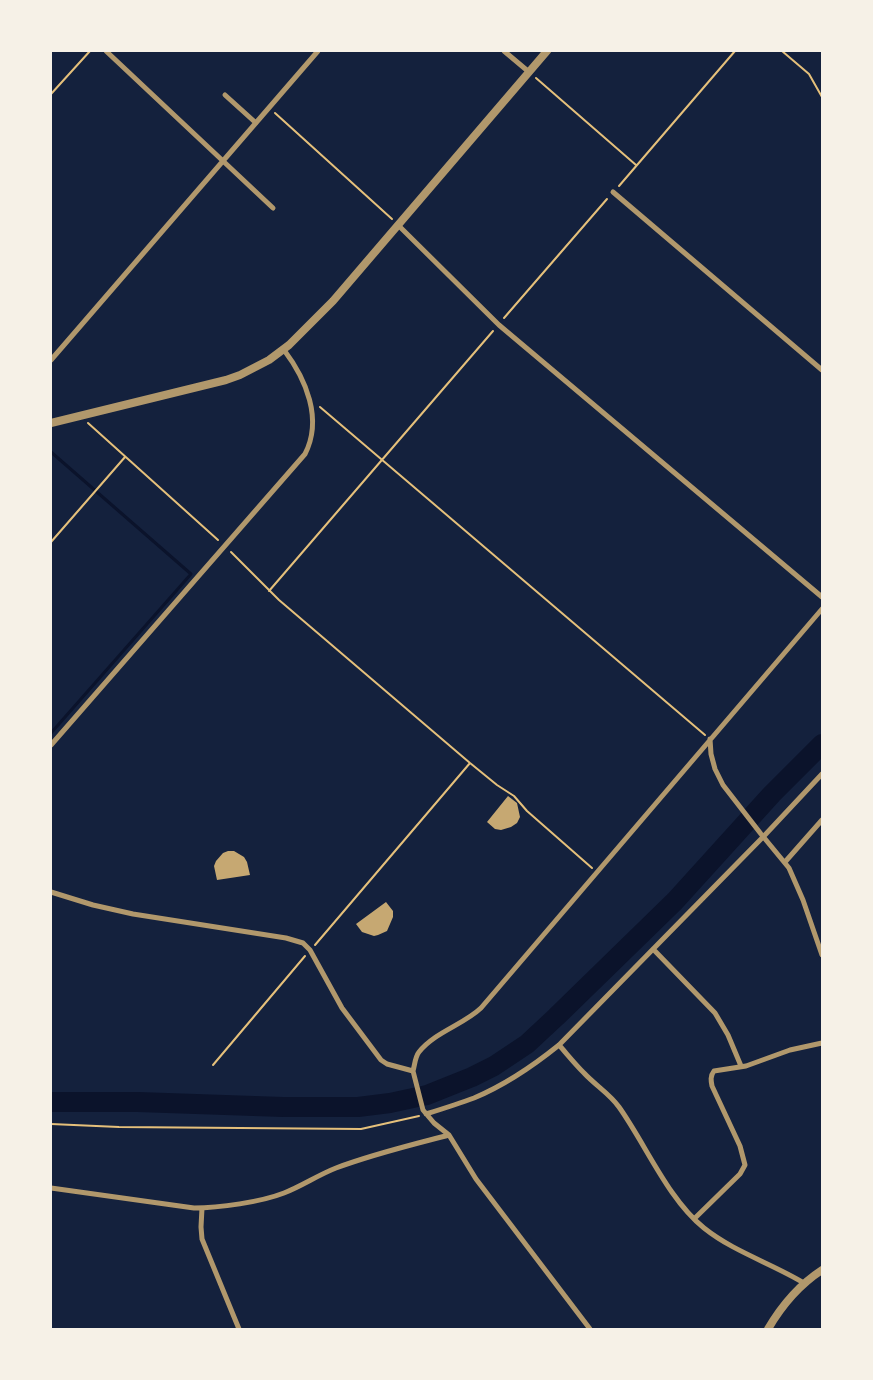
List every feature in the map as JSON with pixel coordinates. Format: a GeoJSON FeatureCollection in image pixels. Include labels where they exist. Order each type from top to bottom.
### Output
{"type":"FeatureCollection","features":[{"type":"Feature","properties":{"kind":"street"},"geometry":{"type":"LineString","coordinates":[[106,51],[273,208]]}},
{"type":"Feature","properties":{"kind":"street"},"geometry":{"type":"LineString","coordinates":[[51,360],[318,51]]}},
{"type":"Feature","properties":{"kind":"street"},"geometry":{"type":"LineString","coordinates":[[504,51],[529,72]]}},
{"type":"Feature","properties":{"kind":"street"},"geometry":{"type":"LineString","coordinates":[[51,423],[226,380],[255,368],[284,350],[298,338],[333,300],[547,51]]}},
{"type":"Feature","properties":{"kind":"street"},"geometry":{"type":"LineString","coordinates":[[224,95],[256,123]]}},
{"type":"Feature","properties":{"kind":"street"},"geometry":{"type":"LineString","coordinates":[[613,192],[822,370]]}},
{"type":"Feature","properties":{"kind":"street"},"geometry":{"type":"LineString","coordinates":[[398,225],[499,324],[822,597]]}},
{"type":"Feature","properties":{"kind":"street"},"geometry":{"type":"LineString","coordinates":[[51,744],[305,454],[312,435],[310,400],[299,372],[284,350]]}},
{"type":"Feature","properties":{"kind":"street"},"geometry":{"type":"LineString","coordinates":[[590,1329],[476,1180],[449,1135],[425,1112],[414,1073],[418,1053],[429,1043],[465,1021],[481,1008],[822,608]]}},
{"type":"Feature","properties":{"kind":"street"},"geometry":{"type":"LineString","coordinates":[[710,739],[715,769],[724,785],[785,862],[803,900],[822,955]]}},
{"type":"Feature","properties":{"kind":"street"},"geometry":{"type":"LineString","coordinates":[[425,1112],[474,1098],[525,1070],[559,1045],[822,774]]}},
{"type":"Feature","properties":{"kind":"street"},"geometry":{"type":"LineString","coordinates":[[785,862],[822,820]]}},
{"type":"Feature","properties":{"kind":"street"},"geometry":{"type":"LineString","coordinates":[[51,892],[112,910],[286,938],[303,943],[310,950],[342,1008],[378,1056],[387,1064],[414,1073]]}},
{"type":"Feature","properties":{"kind":"street"},"geometry":{"type":"LineString","coordinates":[[653,949],[715,1013],[728,1035],[741,1066]]}},
{"type":"Feature","properties":{"kind":"street"},"geometry":{"type":"LineString","coordinates":[[694,1219],[740,1174],[745,1166],[740,1146],[712,1086],[711,1079],[714,1071],[762,1061],[790,1050],[822,1043]]}},
{"type":"Feature","properties":{"kind":"street"},"geometry":{"type":"LineString","coordinates":[[559,1045],[584,1074],[614,1100],[672,1192],[694,1219],[734,1249],[788,1273],[804,1283]]}},
{"type":"Feature","properties":{"kind":"street"},"geometry":{"type":"LineString","coordinates":[[51,1188],[202,1208],[279,1195],[335,1168],[369,1156],[449,1135]]}},
{"type":"Feature","properties":{"kind":"street"},"geometry":{"type":"LineString","coordinates":[[202,1208],[200,1227],[202,1239],[239,1329]]}},
{"type":"Feature","properties":{"kind":"street"},"geometry":{"type":"LineString","coordinates":[[768,1329],[780,1310],[804,1283],[822,1270]]}},
{"type":"Feature","properties":{"kind":"path"},"geometry":{"type":"LineString","coordinates":[[51,94],[90,51]]}},
{"type":"Feature","properties":{"kind":"path"},"geometry":{"type":"LineString","coordinates":[[782,51],[809,74],[822,96]]}},
{"type":"Feature","properties":{"kind":"path"},"geometry":{"type":"LineString","coordinates":[[529,72],[636,166]]}},
{"type":"Feature","properties":{"kind":"path"},"geometry":{"type":"LineString","coordinates":[[269,108],[398,225]]}},
{"type":"Feature","properties":{"kind":"path"},"geometry":{"type":"LineString","coordinates":[[310,400],[710,739]]}},
{"type":"Feature","properties":{"kind":"path"},"geometry":{"type":"LineString","coordinates":[[81,416],[225,546],[280,600],[470,763],[514,796],[527,811],[596,872]]}},
{"type":"Feature","properties":{"kind":"path"},"geometry":{"type":"LineString","coordinates":[[51,542],[125,457]]}},
{"type":"Feature","properties":{"kind":"path"},"geometry":{"type":"LineString","coordinates":[[213,1064],[470,763]]}},
{"type":"Feature","properties":{"kind":"path"},"geometry":{"type":"LineString","coordinates":[[51,1124],[119,1127],[361,1129],[425,1112]]}},
{"type":"Feature","properties":{"kind":"building"},"geometry":{"type":"Polygon","coordinates":[[[508,796],[517,803],[520,817],[517,823],[511,827],[501,830],[495,829],[487,822],[508,796]]]}},
{"type":"Feature","properties":{"kind":"building"},"geometry":{"type":"Polygon","coordinates":[[[234,851],[244,857],[250,875],[217,880],[214,866],[223,853],[234,851]]]}},
{"type":"Feature","properties":{"kind":"building"},"geometry":{"type":"Polygon","coordinates":[[[386,902],[393,911],[393,917],[387,931],[374,936],[362,932],[356,924],[386,902]]]}},
{"type":"Feature","properties":{"kind":"waterway"},"geometry":{"type":"LineString","coordinates":[[51,452],[191,574],[51,733]]}},
{"type":"Feature","properties":{"kind":"waterway"},"geometry":{"type":"LineString","coordinates":[[51,1102],[358,1107],[390,1103],[427,1095],[472,1077],[494,1066],[527,1044],[556,1017],[675,901],[772,794],[822,744]]}}]}
